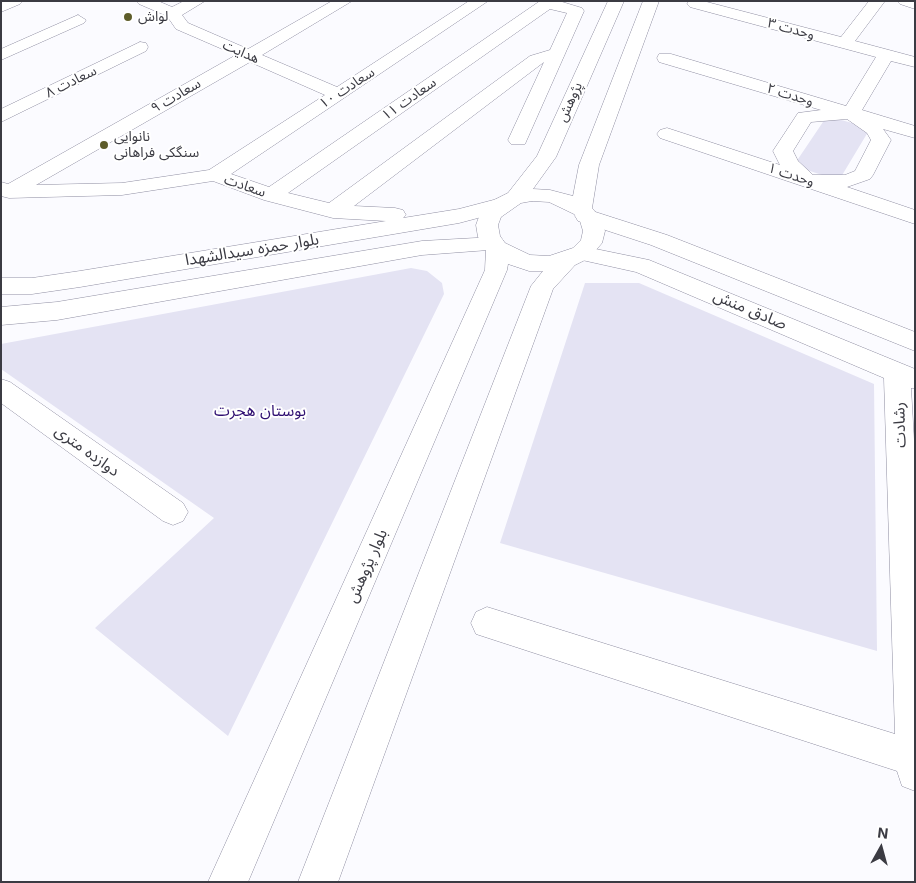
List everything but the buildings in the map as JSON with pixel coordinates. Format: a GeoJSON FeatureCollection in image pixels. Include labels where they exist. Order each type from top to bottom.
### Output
{"type":"FeatureCollection","features":[{"type":"Feature","properties":{"kind":"street"},"geometry":{"type":"LineString","coordinates":[[1,7],[15,1]]}},
{"type":"Feature","properties":{"kind":"street"},"geometry":{"type":"LineString","coordinates":[[144,1],[173,13],[197,1]]}},
{"type":"Feature","properties":{"kind":"street","name":"سعادت ۹"},"geometry":{"type":"LineString","coordinates":[[5,190],[344,1]]}},
{"type":"Feature","properties":{"kind":"street","name":"سعادت ۱۰"},"geometry":{"type":"LineString","coordinates":[[215,175],[480,1]]}},
{"type":"Feature","properties":{"kind":"street","name":"پژوهش"},"geometry":{"type":"LineString","coordinates":[[508,201],[546,157],[616,1]]}},
{"type":"Feature","properties":{"kind":"street"},"geometry":{"type":"LineString","coordinates":[[584,212],[589,165],[651,1]]}},
{"type":"Feature","properties":{"kind":"street"},"geometry":{"type":"LineString","coordinates":[[845,43],[877,1]]}},
{"type":"Feature","properties":{"kind":"street"},"geometry":{"type":"LineString","coordinates":[[905,1],[915,4]]}},
{"type":"Feature","properties":{"kind":"street","name":"سعادت ۱۱"},"geometry":{"type":"LineString","coordinates":[[271,195],[548,3],[576,12],[556,55]]}},
{"type":"Feature","properties":{"kind":"street","name":"وحدت ۳"},"geometry":{"type":"LineString","coordinates":[[695,4],[915,62]]}},
{"type":"Feature","properties":{"kind":"street","name":"هدایت"},"geometry":{"type":"LineString","coordinates":[[173,13],[182,26],[247,56],[339,94]]}},
{"type":"Feature","properties":{"kind":"street"},"geometry":{"type":"LineString","coordinates":[[1,55],[78,20]]}},
{"type":"Feature","properties":{"kind":"street","name":"سعادت ۸"},"geometry":{"type":"LineString","coordinates":[[1,116],[140,47]]}},
{"type":"Feature","properties":{"kind":"street"},"geometry":{"type":"LineString","coordinates":[[851,113],[886,54]]}},
{"type":"Feature","properties":{"kind":"street"},"geometry":{"type":"LineString","coordinates":[[333,211],[536,60],[544,56],[556,55],[518,140]]}},
{"type":"Feature","properties":{"kind":"street","name":"وحدت ۲"},"geometry":{"type":"LineString","coordinates":[[665,58],[915,132]]}},
{"type":"Feature","properties":{"kind":"street"},"geometry":{"type":"LineString","coordinates":[[851,113],[874,129],[881,140],[863,176],[848,181],[808,181],[789,164],[783,151],[805,117],[851,113]]}},
{"type":"Feature","properties":{"kind":"street","name":"وحدت ۱"},"geometry":{"type":"LineString","coordinates":[[667,134],[915,217]]}},
{"type":"Feature","properties":{"kind":"street","name":"سعادت"},"geometry":{"type":"LineString","coordinates":[[5,190],[122,189],[215,175],[271,195],[333,211],[383,215],[459,216]]}},
{"type":"Feature","properties":{"kind":"street"},"geometry":{"type":"LineString","coordinates":[[318,882],[543,286],[591,243],[594,231],[584,212],[567,201],[550,196],[532,195],[508,201],[491,214],[487,225],[489,237],[496,246],[511,257],[529,263],[548,264],[574,257]]}},
{"type":"Feature","properties":{"kind":"street","name":"بلوار حمزه سیدالشهدا"},"geometry":{"type":"LineString","coordinates":[[1,286],[32,286],[80,279],[459,216],[508,201]]}},
{"type":"Feature","properties":{"kind":"street","name":"صادق منش"},"geometry":{"type":"LineString","coordinates":[[584,212],[915,342]]}},
{"type":"Feature","properties":{"kind":"street","name":"بلوار حمزه سیدالشهدا"},"geometry":{"type":"LineString","coordinates":[[1,316],[57,311],[422,248],[496,246]]}},
{"type":"Feature","properties":{"kind":"street","name":"بلوار پژوهش"},"geometry":{"type":"LineString","coordinates":[[228,882],[496,270],[496,246]]}},
{"type":"Feature","properties":{"kind":"street","name":"صادق منش"},"geometry":{"type":"LineString","coordinates":[[574,257],[641,265],[906,376]]}},
{"type":"Feature","properties":{"kind":"street","name":"رشادت"},"geometry":{"type":"LineString","coordinates":[[906,376],[914,767]]}},
{"type":"Feature","properties":{"kind":"street","name":"دوازده متری"},"geometry":{"type":"LineString","coordinates":[[1,389],[173,512]]}},
{"type":"Feature","properties":{"kind":"street"},"geometry":{"type":"LineString","coordinates":[[487,623],[914,767]]}},
{"type":"Feature","properties":{"kind":"green space"},"geometry":{"type":"Polygon","coordinates":[[[834,118],[863,126],[868,132],[841,177],[831,178],[801,168],[796,162],[825,119],[834,118]]]}},
{"type":"Feature","properties":{"kind":"green space","name":"بوستان هجرت"},"geometry":{"type":"Polygon","coordinates":[[[411,268],[427,271],[442,283],[444,294],[228,736],[95,628],[214,518],[1,369],[1,344],[411,268]]]}},
{"type":"Feature","properties":{"kind":"green space"},"geometry":{"type":"Polygon","coordinates":[[[585,283],[639,283],[874,384],[877,651],[500,543],[585,283]]]}},
{"type":"Feature","properties":{"kind":"place","name":"لواش"},"geometry":{"type":"Point","coordinates":[128,17]}},
{"type":"Feature","properties":{"kind":"place","name":"نانوایی سنگکی فراهانی"},"geometry":{"type":"Point","coordinates":[104,145]}}]}
